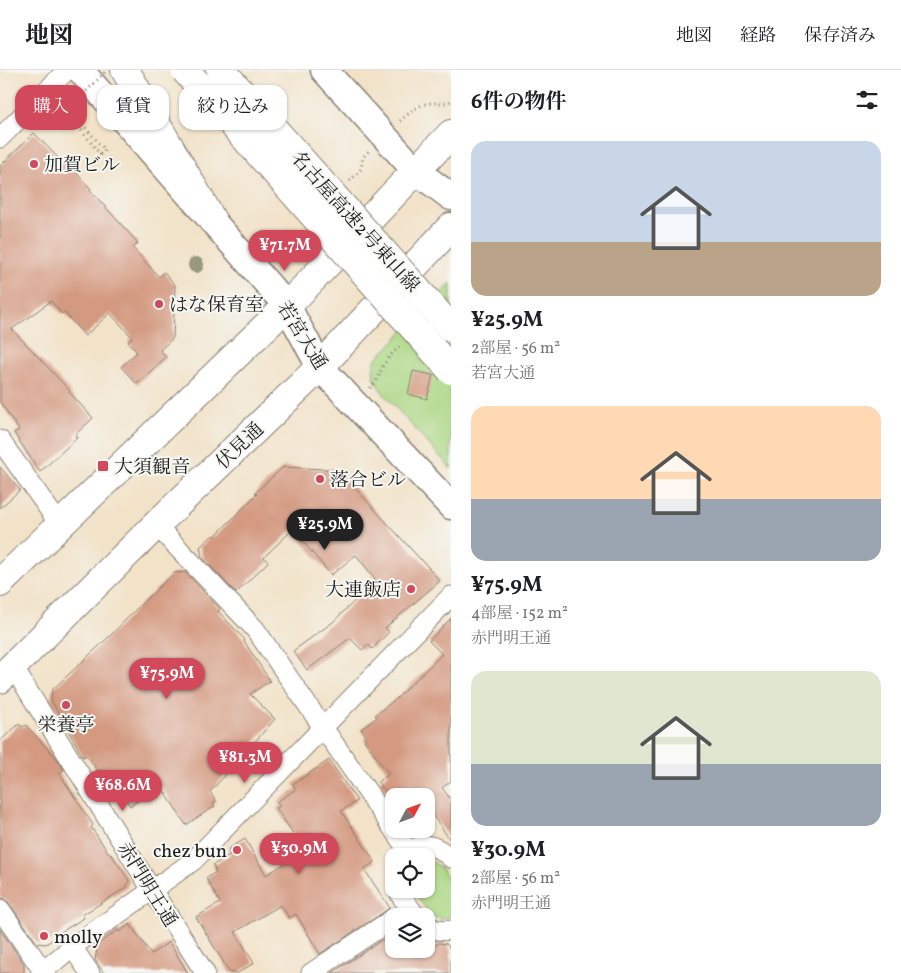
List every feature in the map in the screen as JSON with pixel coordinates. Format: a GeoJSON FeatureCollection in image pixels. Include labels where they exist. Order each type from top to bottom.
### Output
{"type":"FeatureCollection","features":[{"type":"Feature","properties":{"kind":"highway"},"geometry":{"type":"LineString","coordinates":[[125,70],[212,220]]}},
{"type":"Feature","properties":{"kind":"highway","name":"名古屋高速2号東山線"},"geometry":{"type":"LineString","coordinates":[[185,70],[451,370]]}},
{"type":"Feature","properties":{"kind":"highway","name":"名古屋高速2号東山線"},"geometry":{"type":"LineString","coordinates":[[221,70],[451,328]]}},
{"type":"Feature","properties":{"kind":"highway"},"geometry":{"type":"LineString","coordinates":[[0,584],[287,306],[451,134]]}},
{"type":"Feature","properties":{"kind":"highway","name":"伏見通"},"geometry":{"type":"LineString","coordinates":[[6,673],[320,367],[451,227]]}},
{"type":"Feature","properties":{"kind":"street"},"geometry":{"type":"LineString","coordinates":[[0,138],[67,70]]}},
{"type":"Feature","properties":{"kind":"street","name":"若宮大通"},"geometry":{"type":"LineString","coordinates":[[80,70],[287,306],[320,367],[451,506]]}},
{"type":"Feature","properties":{"kind":"street"},"geometry":{"type":"LineString","coordinates":[[324,70],[415,170],[451,197]]}},
{"type":"Feature","properties":{"kind":"street"},"geometry":{"type":"LineString","coordinates":[[0,440],[60,525]]}},
{"type":"Feature","properties":{"kind":"street"},"geometry":{"type":"LineString","coordinates":[[156,525],[255,629],[403,848]]}},
{"type":"Feature","properties":{"kind":"street"},"geometry":{"type":"LineString","coordinates":[[0,909],[42,972],[72,947],[193,862],[451,596]]}},
{"type":"Feature","properties":{"kind":"street","name":"赤門明王通"},"geometry":{"type":"LineString","coordinates":[[6,673],[152,890],[205,973]]}},
{"type":"Feature","properties":{"kind":"street"},"geometry":{"type":"LineString","coordinates":[[416,848],[420,845],[436,846],[451,858]]}},
{"type":"Feature","properties":{"kind":"street"},"geometry":{"type":"LineString","coordinates":[[311,973],[385,926]]}},
{"type":"Feature","properties":{"kind":"street"},"geometry":{"type":"LineString","coordinates":[[435,930],[451,930]]}},
{"type":"Feature","properties":{"kind":"street"},"geometry":{"type":"LineString","coordinates":[[72,947],[90,973]]}},
{"type":"Feature","properties":{"kind":"path"},"geometry":{"type":"LineString","coordinates":[[87,91],[107,70]]}},
{"type":"Feature","properties":{"kind":"path"},"geometry":{"type":"LineString","coordinates":[[407,115],[421,106],[445,104],[451,101]]}},
{"type":"Feature","properties":{"kind":"path"},"geometry":{"type":"LineString","coordinates":[[81,130],[100,154],[105,150],[87,130]]}},
{"type":"Feature","properties":{"kind":"green space"},"geometry":{"type":"Polygon","coordinates":[[[451,283],[451,469],[383,393],[375,381],[373,370],[375,360],[451,283]]]}},
{"type":"Feature","properties":{"kind":"green space"},"geometry":{"type":"Polygon","coordinates":[[[435,864],[441,868],[451,882],[451,915],[447,918],[439,919],[435,917],[435,908],[426,908],[418,898],[435,898],[435,864]]]}},
{"type":"Feature","properties":{"kind":"building"},"geometry":{"type":"Polygon","coordinates":[[[34,133],[68,168],[70,166],[138,243],[133,248],[159,277],[164,272],[175,285],[173,338],[160,350],[166,357],[137,384],[121,367],[137,352],[128,342],[132,337],[110,313],[85,336],[64,312],[62,314],[51,301],[12,329],[93,418],[75,435],[77,438],[40,472],[14,433],[19,430],[0,402],[0,166],[34,133]]]}},
{"type":"Feature","properties":{"kind":"building"},"geometry":{"type":"Polygon","coordinates":[[[413,371],[433,375],[427,399],[408,394],[413,371]]]}},
{"type":"Feature","properties":{"kind":"building"},"geometry":{"type":"Polygon","coordinates":[[[0,467],[20,490],[0,508],[0,467]]]}},
{"type":"Feature","properties":{"kind":"building"},"geometry":{"type":"Polygon","coordinates":[[[283,467],[344,470],[344,476],[440,581],[385,628],[389,632],[372,649],[368,644],[362,650],[350,638],[307,670],[293,651],[333,622],[376,580],[356,555],[331,575],[294,531],[291,531],[264,557],[268,562],[236,593],[202,557],[200,547],[213,535],[214,537],[257,494],[255,493],[283,467]]]}},
{"type":"Feature","properties":{"kind":"building"},"geometry":{"type":"Polygon","coordinates":[[[185,572],[220,609],[218,611],[245,640],[270,681],[250,694],[275,719],[210,792],[216,801],[213,804],[215,806],[186,825],[161,786],[130,806],[115,784],[110,787],[100,770],[98,772],[87,755],[83,757],[51,700],[52,690],[144,601],[174,573],[185,572]]]}},
{"type":"Feature","properties":{"kind":"building"},"geometry":{"type":"Polygon","coordinates":[[[451,618],[451,781],[442,788],[451,800],[451,841],[435,819],[435,788],[385,788],[385,791],[378,782],[389,774],[364,740],[367,737],[361,729],[377,717],[375,715],[397,698],[442,654],[429,641],[451,618]]]}},
{"type":"Feature","properties":{"kind":"building"},"geometry":{"type":"Polygon","coordinates":[[[19,724],[22,727],[26,725],[58,760],[64,770],[59,773],[93,825],[91,827],[129,880],[127,887],[82,915],[84,918],[46,944],[37,943],[9,903],[5,899],[0,898],[0,741],[19,724]]]}},
{"type":"Feature","properties":{"kind":"building"},"geometry":{"type":"Polygon","coordinates":[[[329,760],[357,801],[341,811],[375,862],[364,869],[390,908],[385,908],[385,911],[320,954],[296,914],[289,918],[281,905],[235,932],[254,963],[238,973],[230,973],[196,917],[220,903],[206,878],[216,872],[213,865],[231,854],[228,849],[245,839],[266,875],[305,851],[276,808],[280,806],[277,802],[296,789],[293,784],[329,760]]]}},
{"type":"Feature","properties":{"kind":"building"},"geometry":{"type":"Polygon","coordinates":[[[130,924],[151,954],[169,942],[188,973],[104,973],[95,960],[98,944],[130,924]]]}},
{"type":"Feature","properties":{"kind":"building"},"geometry":{"type":"Polygon","coordinates":[[[0,929],[24,964],[24,973],[0,973],[0,929]]]}},
{"type":"Feature","properties":{"kind":"building"},"geometry":{"type":"Polygon","coordinates":[[[385,938],[385,958],[435,958],[435,946],[439,943],[447,944],[451,951],[451,973],[332,973],[385,938]]]}},
{"type":"Feature","properties":{"kind":"place","name":"加賀ビル"},"geometry":{"type":"Point","coordinates":[34,164]}},
{"type":"Feature","properties":{"kind":"place","name":"はな保育室"},"geometry":{"type":"Point","coordinates":[159,304]}},
{"type":"Feature","properties":{"kind":"place","name":"大須観音"},"geometry":{"type":"Point","coordinates":[103,466]}},
{"type":"Feature","properties":{"kind":"place","name":"落合ビル"},"geometry":{"type":"Point","coordinates":[320,479]}},
{"type":"Feature","properties":{"kind":"place","name":"大連飯店"},"geometry":{"type":"Point","coordinates":[411,589]}},
{"type":"Feature","properties":{"kind":"place","name":"栄養亭"},"geometry":{"type":"Point","coordinates":[66,705]}},
{"type":"Feature","properties":{"kind":"place","name":"chez bun"},"geometry":{"type":"Point","coordinates":[237,850]}},
{"type":"Feature","properties":{"kind":"place","name":"molly"},"geometry":{"type":"Point","coordinates":[44,936]}}]}
